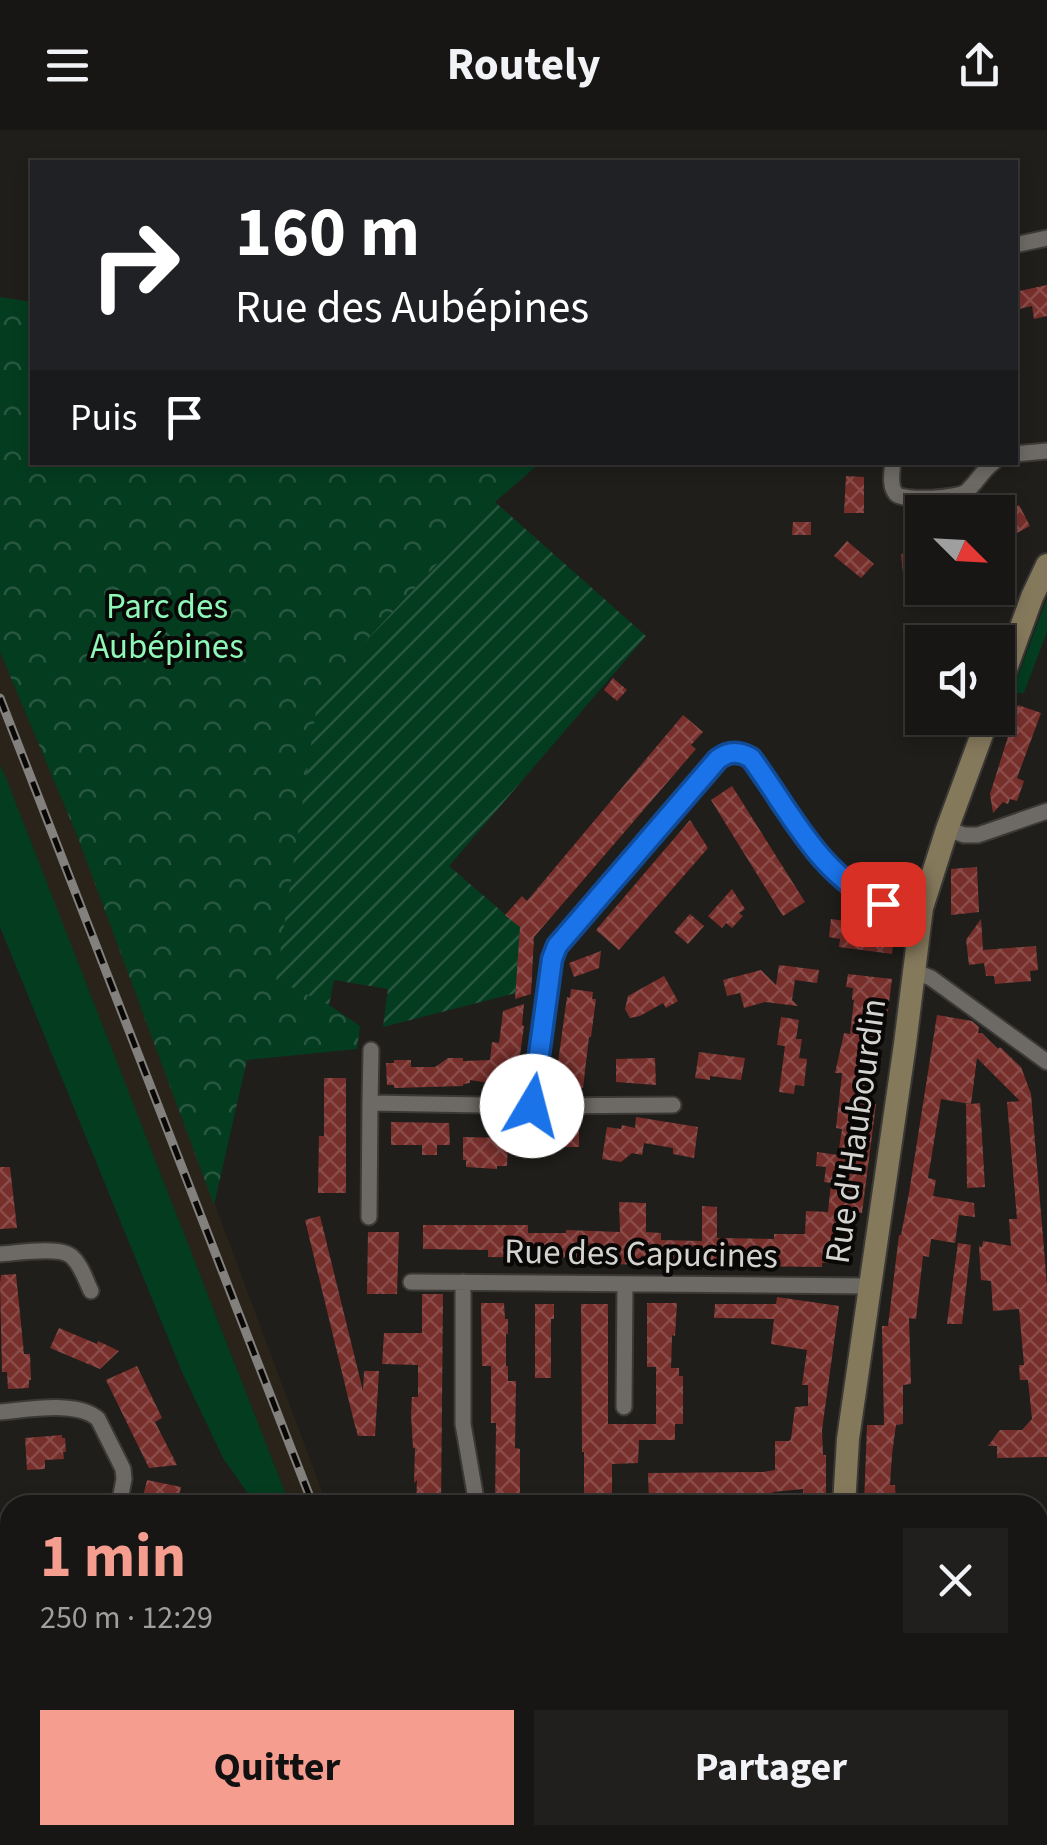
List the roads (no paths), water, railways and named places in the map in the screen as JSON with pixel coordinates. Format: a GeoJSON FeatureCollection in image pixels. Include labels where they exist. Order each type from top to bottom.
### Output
{"type":"FeatureCollection","features":[{"type":"Feature","properties":{"kind":"main road"},"geometry":{"type":"LineString","coordinates":[[1015,644],[1047,565]]}},
{"type":"Feature","properties":{"kind":"main road","name":"Rue d'Haubourdin"},"geometry":{"type":"LineString","coordinates":[[845,1495],[848,1440],[921,915],[928,884],[982,735]]}},
{"type":"Feature","properties":{"kind":"street"},"geometry":{"type":"LineString","coordinates":[[1018,244],[1047,238]]}},
{"type":"Feature","properties":{"kind":"street"},"geometry":{"type":"LineString","coordinates":[[1018,454],[1047,452]]}},
{"type":"Feature","properties":{"kind":"street"},"geometry":{"type":"LineString","coordinates":[[892,465],[893,489],[906,498],[958,496],[990,465]]}},
{"type":"Feature","properties":{"kind":"street"},"geometry":{"type":"LineString","coordinates":[[532,1106],[557,946],[724,754],[738,752],[751,758],[824,860],[846,883],[883,904],[921,915]]}},
{"type":"Feature","properties":{"kind":"street"},"geometry":{"type":"LineString","coordinates":[[947,830],[978,835],[1047,812]]}},
{"type":"Feature","properties":{"kind":"street"},"geometry":{"type":"LineString","coordinates":[[914,972],[945,988],[1047,1062]]}},
{"type":"Feature","properties":{"kind":"street"},"geometry":{"type":"LineString","coordinates":[[368,1216],[370,1050]]}},
{"type":"Feature","properties":{"kind":"street"},"geometry":{"type":"LineString","coordinates":[[370,1103],[673,1106]]}},
{"type":"Feature","properties":{"kind":"street"},"geometry":{"type":"LineString","coordinates":[[0,1254],[69,1254],[92,1291]]}},
{"type":"Feature","properties":{"kind":"street","name":"Rue des Capucines"},"geometry":{"type":"LineString","coordinates":[[411,1282],[870,1286]]}},
{"type":"Feature","properties":{"kind":"street"},"geometry":{"type":"LineString","coordinates":[[463,1282],[463,1424],[474,1495]]}},
{"type":"Feature","properties":{"kind":"street"},"geometry":{"type":"LineString","coordinates":[[624,1407],[625,1284]]}},
{"type":"Feature","properties":{"kind":"street"},"geometry":{"type":"LineString","coordinates":[[0,1412],[70,1408],[92,1413],[123,1470],[121,1495]]}},
{"type":"Feature","properties":{"kind":"railway"},"geometry":{"type":"LineString","coordinates":[[0,698],[309,1495]]}},
{"type":"Feature","properties":{"kind":"park label","name":"Parc des Aubépines"},"geometry":{"type":"Point","coordinates":[167,627]}}]}
